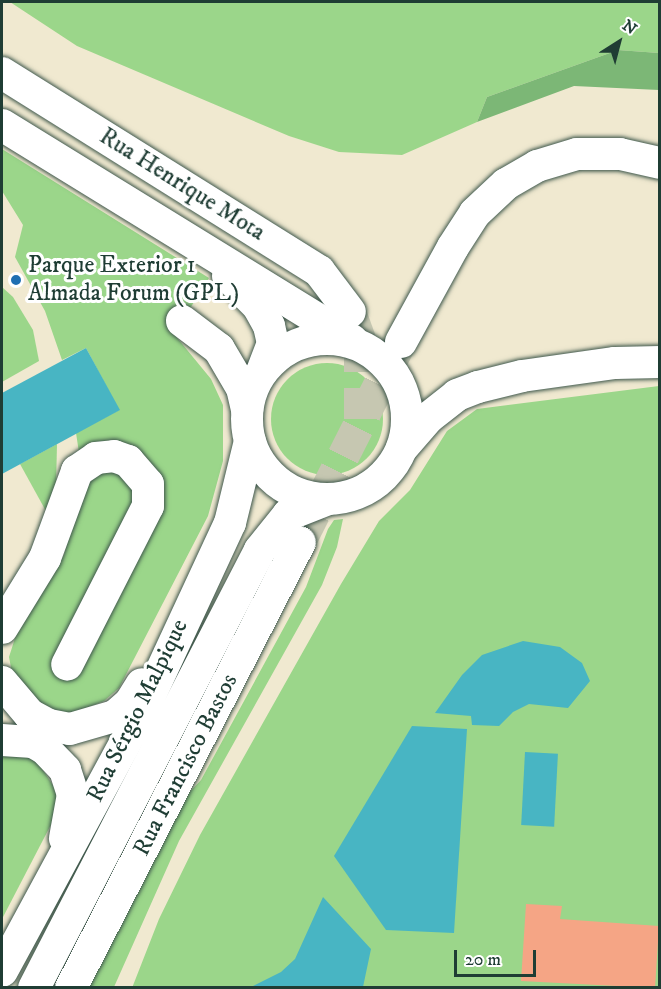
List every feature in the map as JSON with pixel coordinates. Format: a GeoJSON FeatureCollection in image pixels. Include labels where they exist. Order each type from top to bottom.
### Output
{"type":"FeatureCollection","features":[{"type":"Feature","properties":{"kind":"street","name":"Rua Henrique Mota"},"geometry":{"type":"LineString","coordinates":[[2,73],[319,271],[350,312]]}},
{"type":"Feature","properties":{"kind":"street","name":"Rua Henrique Mota"},"geometry":{"type":"LineString","coordinates":[[2,125],[192,243],[274,289],[365,349]]}},
{"type":"Feature","properties":{"kind":"street"},"geometry":{"type":"LineString","coordinates":[[401,342],[453,246],[476,213],[506,184],[537,165],[577,154],[620,153],[660,163]]}},
{"type":"Feature","properties":{"kind":"street","name":"Rua Henrique Mota"},"geometry":{"type":"LineString","coordinates":[[192,243],[246,292],[269,326],[273,343],[262,372]]}},
{"type":"Feature","properties":{"kind":"street"},"geometry":{"type":"LineString","coordinates":[[183,321],[219,350],[242,388],[250,441],[258,460],[279,483],[298,494],[328,499],[349,496],[377,482],[428,418],[457,395],[478,387],[534,374],[660,362]]}},
{"type":"Feature","properties":{"kind":"street"},"geometry":{"type":"LineString","coordinates":[[247,410],[262,372],[285,350],[315,340],[336,340],[365,349],[389,369],[400,387],[407,418],[402,448]]}},
{"type":"Feature","properties":{"kind":"street","name":"Rua Sérgio Malpique"},"geometry":{"type":"LineString","coordinates":[[2,971],[131,734],[187,609],[230,523],[250,441]]}},
{"type":"Feature","properties":{"kind":"street"},"geometry":{"type":"LineString","coordinates":[[2,628],[45,558],[77,471],[96,458],[114,456],[128,461],[148,484],[148,506],[67,665]]}},
{"type":"Feature","properties":{"kind":"street","name":"Rua Sérgio Malpique"},"geometry":{"type":"LineString","coordinates":[[34,987],[260,550],[288,515],[328,499]]}},
{"type":"Feature","properties":{"kind":"street","name":"Rua Francisco Bastos"},"geometry":{"type":"LineString","coordinates":[[71,987],[300,542]]}},
{"type":"Feature","properties":{"kind":"street"},"geometry":{"type":"LineString","coordinates":[[2,682],[30,715],[49,725],[70,729],[92,726],[115,716],[130,703],[187,609]]}},
{"type":"Feature","properties":{"kind":"street"},"geometry":{"type":"LineString","coordinates":[[2,740],[19,738],[45,749],[65,770],[73,794],[68,829],[31,915]]}},
{"type":"Feature","properties":{"kind":"green space"},"geometry":{"type":"Polygon","coordinates":[[[10,2],[659,2],[659,53],[618,50],[487,97],[477,122],[402,155],[339,152],[289,136],[77,46],[10,2]]]}},
{"type":"Feature","properties":{"kind":"green space"},"geometry":{"type":"Polygon","coordinates":[[[618,50],[659,53],[659,90],[574,86],[477,122],[487,97],[618,50]]]}},
{"type":"Feature","properties":{"kind":"green space"},"geometry":{"type":"Polygon","coordinates":[[[2,149],[209,278],[174,334],[211,379],[223,405],[223,461],[208,516],[119,688],[104,701],[61,718],[43,713],[13,678],[9,657],[16,635],[64,555],[82,484],[99,470],[158,479],[80,459],[76,433],[119,410],[86,348],[62,360],[45,311],[15,257],[23,225],[2,191],[2,149]]]}},
{"type":"Feature","properties":{"kind":"green space"},"geometry":{"type":"Polygon","coordinates":[[[2,287],[13,297],[33,330],[39,361],[2,382],[2,287]]]}},
{"type":"Feature","properties":{"kind":"green space"},"geometry":{"type":"Polygon","coordinates":[[[327,363],[348,367],[367,379],[379,398],[383,419],[379,440],[367,459],[348,471],[327,475],[306,471],[287,459],[275,440],[271,419],[275,398],[287,379],[306,367],[327,363]]]}},
{"type":"Feature","properties":{"kind":"green space"},"geometry":{"type":"Polygon","coordinates":[[[659,386],[659,987],[132,988],[159,919],[200,835],[341,584],[379,521],[410,490],[447,431],[477,409],[659,386]]]}},
{"type":"Feature","properties":{"kind":"green space"},"geometry":{"type":"Polygon","coordinates":[[[57,444],[56,488],[52,522],[20,464],[57,444]]]}},
{"type":"Feature","properties":{"kind":"green space"},"geometry":{"type":"Polygon","coordinates":[[[343,519],[337,547],[322,585],[179,841],[114,987],[87,988],[183,799],[201,780],[306,587],[328,529],[334,520],[343,519]]]}},
{"type":"Feature","properties":{"kind":"green space"},"geometry":{"type":"Polygon","coordinates":[[[2,755],[23,755],[37,761],[58,793],[56,815],[2,919],[2,755]]]}},
{"type":"Feature","properties":{"kind":"water"},"geometry":{"type":"Polygon","coordinates":[[[86,348],[120,410],[2,474],[2,393],[86,348]]]}},
{"type":"Feature","properties":{"kind":"water"},"geometry":{"type":"Polygon","coordinates":[[[523,641],[560,647],[582,663],[590,681],[568,708],[529,704],[513,712],[499,726],[472,725],[471,716],[435,713],[462,675],[482,655],[523,641]]]}},
{"type":"Feature","properties":{"kind":"water"},"geometry":{"type":"Polygon","coordinates":[[[412,726],[467,729],[454,933],[386,930],[334,856],[412,726]]]}},
{"type":"Feature","properties":{"kind":"water"},"geometry":{"type":"Polygon","coordinates":[[[525,752],[558,754],[554,827],[521,825],[525,752]]]}},
{"type":"Feature","properties":{"kind":"water"},"geometry":{"type":"Polygon","coordinates":[[[323,897],[371,949],[363,987],[251,987],[281,972],[295,959],[323,897]]]}},
{"type":"Feature","properties":{"kind":"building"},"geometry":{"type":"Polygon","coordinates":[[[526,904],[562,906],[560,919],[659,926],[655,988],[521,981],[526,904]]]}},
{"type":"Feature","properties":{"kind":"tunnel"},"geometry":{"type":"LineString","coordinates":[[350,312],[360,340],[360,419]]}},
{"type":"Feature","properties":{"kind":"tunnel"},"geometry":{"type":"LineString","coordinates":[[300,542],[401,342]]}},
{"type":"Feature","properties":{"kind":"place","name":"Parque Exterior 1 Almada Forum (GPL)"},"geometry":{"type":"Point","coordinates":[16,280]}}]}
